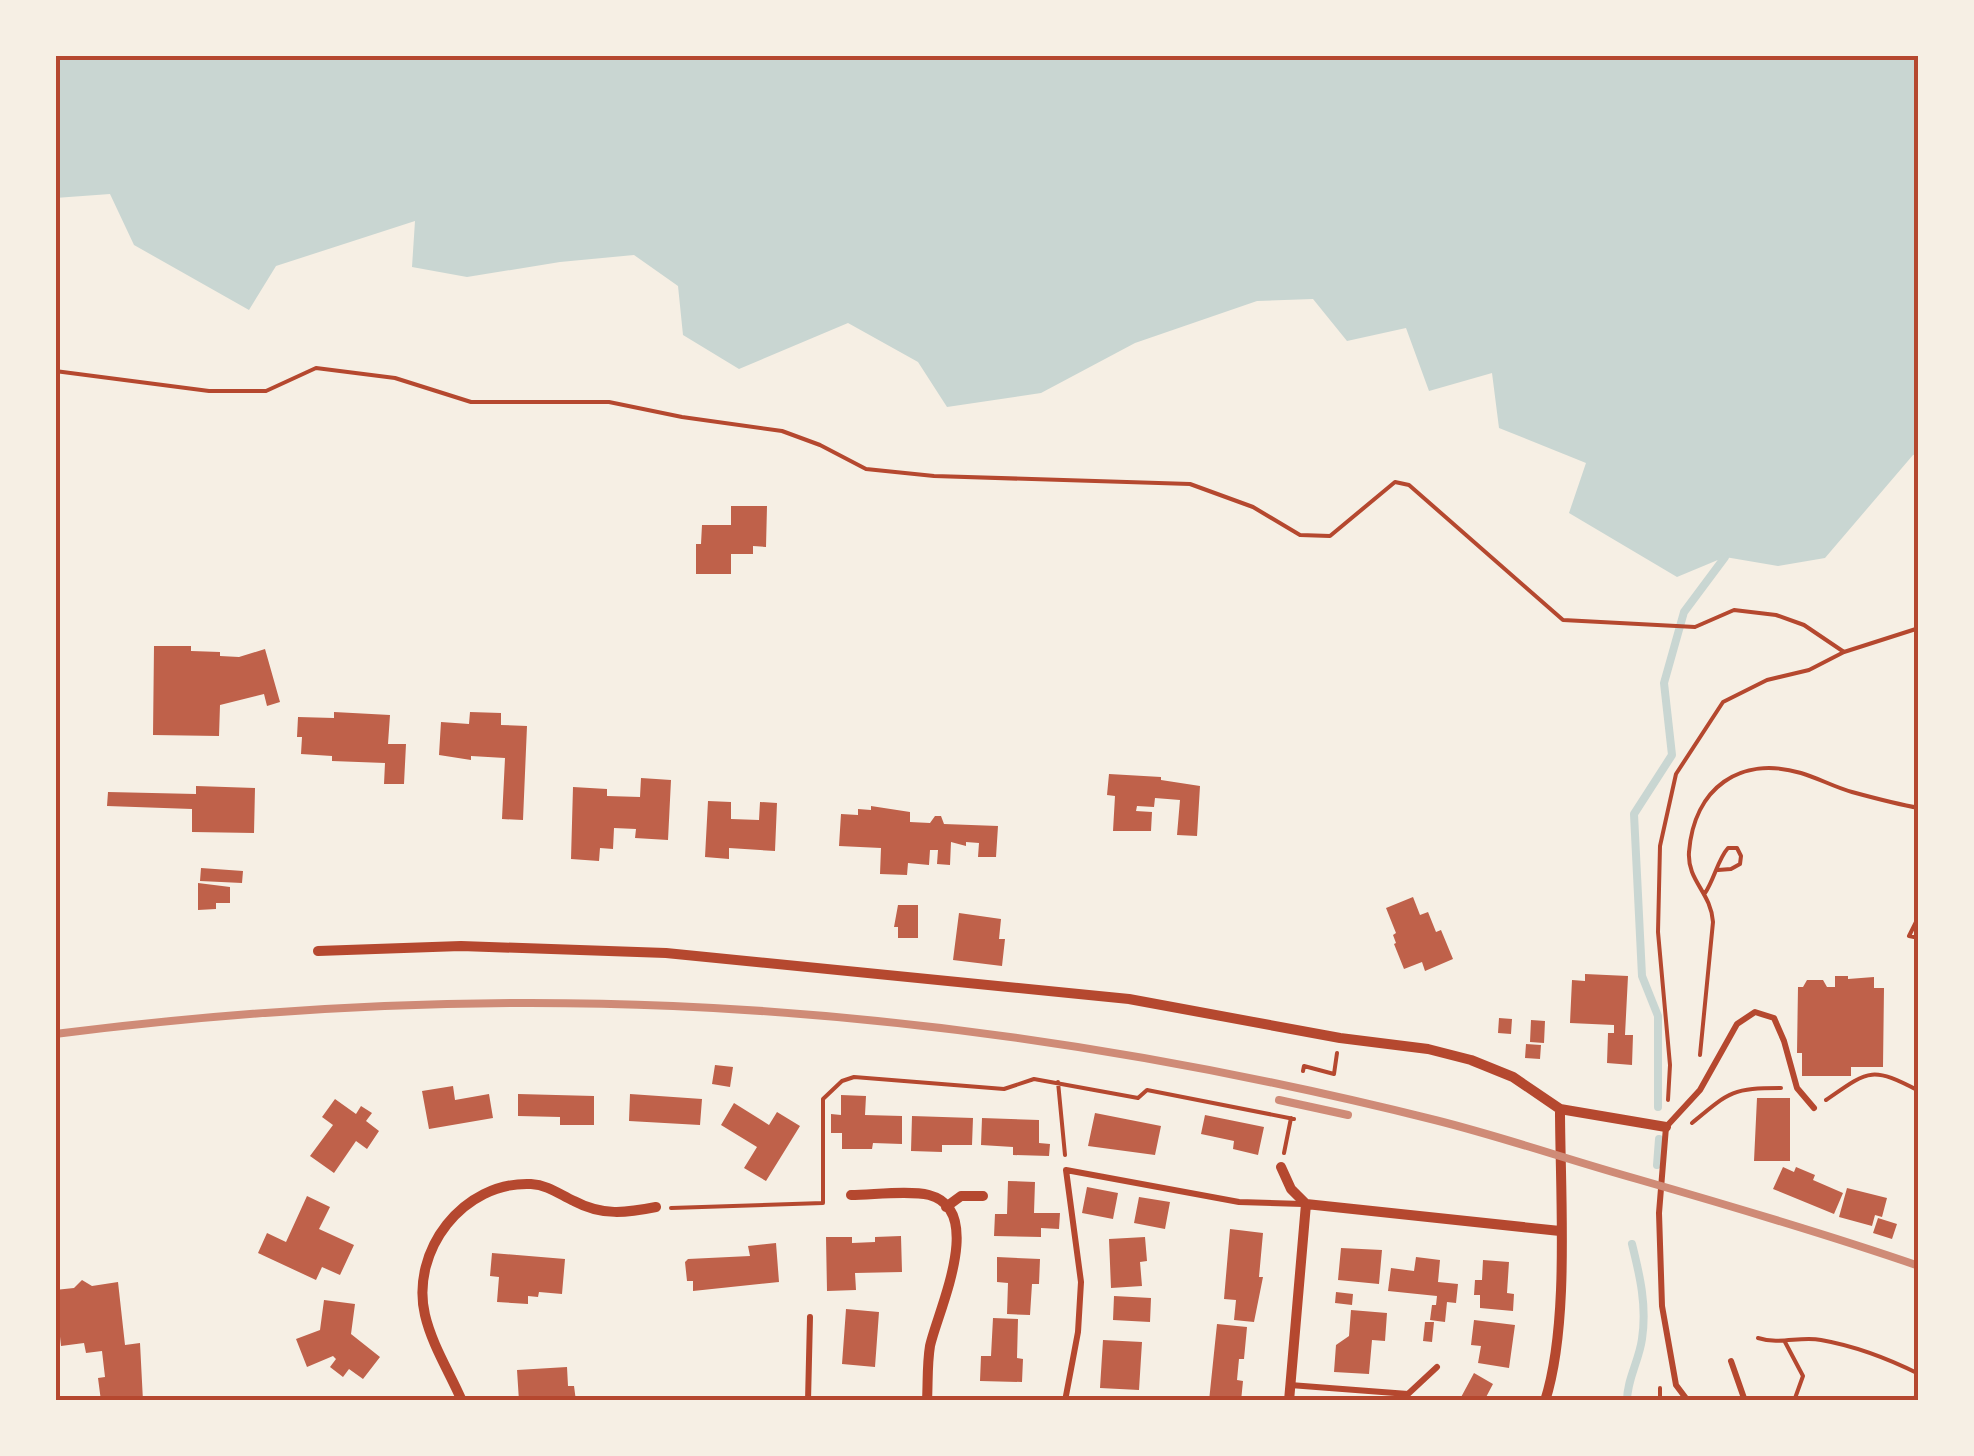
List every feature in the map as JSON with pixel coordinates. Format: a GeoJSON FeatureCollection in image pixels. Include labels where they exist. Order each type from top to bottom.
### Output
{"type":"FeatureCollection","features":[{"type":"Feature","properties":{"kind":"street"},"geometry":{"type":"LineString","coordinates":[[318,951],[460,946],[666,953],[1129,999],[1471,1060],[1513,1077],[1560,1110],[1666,1126]]}},
{"type":"Feature","properties":{"kind":"street"},"geometry":{"type":"LineString","coordinates":[[1545,1401],[1558,1316],[1560,1110]]}},
{"type":"Feature","properties":{"kind":"street"},"geometry":{"type":"LineString","coordinates":[[1281,1167],[1291,1189],[1306,1204],[1560,1230]]}},
{"type":"Feature","properties":{"kind":"street"},"geometry":{"type":"LineString","coordinates":[[462,1401],[430,1329],[422,1297],[431,1248],[451,1218],[480,1196],[514,1185],[546,1187],[584,1206],[616,1214],[656,1207]]}},
{"type":"Feature","properties":{"kind":"street"},"geometry":{"type":"LineString","coordinates":[[850,1195],[930,1195],[946,1206],[955,1224],[953,1276],[930,1348],[926,1401]]}},
{"type":"Feature","properties":{"kind":"street"},"geometry":{"type":"LineString","coordinates":[[946,1206],[961,1196],[983,1196]]}},
{"type":"Feature","properties":{"kind":"street"},"geometry":{"type":"LineString","coordinates":[[1289,1401],[1306,1204]]}},
{"type":"Feature","properties":{"kind":"lane"},"geometry":{"type":"LineString","coordinates":[[1688,1401],[1676,1385],[1662,1306],[1660,1198],[1666,1126],[1700,1090],[1737,1024],[1755,1012],[1774,1018],[1796,1088],[1814,1108]]}},
{"type":"Feature","properties":{"kind":"lane"},"geometry":{"type":"LineString","coordinates":[[1065,1401],[1078,1332],[1081,1282],[1066,1170],[1239,1202],[1306,1204]]}},
{"type":"Feature","properties":{"kind":"lane"},"geometry":{"type":"LineString","coordinates":[[808,1401],[810,1317]]}},
{"type":"Feature","properties":{"kind":"lane"},"geometry":{"type":"LineString","coordinates":[[1731,1361],[1745,1401]]}},
{"type":"Feature","properties":{"kind":"lane"},"geometry":{"type":"LineString","coordinates":[[1290,1385],[1408,1394],[1437,1367]]}},
{"type":"Feature","properties":{"kind":"path"},"geometry":{"type":"LineString","coordinates":[[55,371],[209,391],[266,391],[316,368],[394,378],[471,402],[609,402],[782,431],[866,469],[934,476],[1190,484],[1253,507],[1300,535],[1330,536],[1395,482],[1409,485],[1564,620],[1695,627],[1734,610],[1776,615],[1804,625],[1844,652]]}},
{"type":"Feature","properties":{"kind":"path"},"geometry":{"type":"LineString","coordinates":[[1796,1088],[1743,1088],[1724,1096],[1688,1127],[1666,1126],[1670,1066],[1658,932],[1660,846],[1676,774],[1723,702],[1767,680],[1809,670],[1844,652],[1919,628]]}},
{"type":"Feature","properties":{"kind":"path"},"geometry":{"type":"LineString","coordinates":[[1700,1090],[1700,1048],[1713,922],[1712,903],[1691,876],[1689,852],[1698,816],[1710,791],[1729,776],[1779,769],[1803,773],[1850,792],[1919,808]]}},
{"type":"Feature","properties":{"kind":"path"},"geometry":{"type":"LineString","coordinates":[[1706,894],[1722,855],[1728,848],[1737,848],[1740,864],[1732,870],[1718,870]]}},
{"type":"Feature","properties":{"kind":"path"},"geometry":{"type":"LineString","coordinates":[[1916,920],[1910,936],[1919,938]]}},
{"type":"Feature","properties":{"kind":"path"},"geometry":{"type":"LineString","coordinates":[[1303,1072],[1304,1066],[1334,1074]]}},
{"type":"Feature","properties":{"kind":"path"},"geometry":{"type":"LineString","coordinates":[[1814,1108],[1864,1074],[1888,1075],[1919,1091]]}},
{"type":"Feature","properties":{"kind":"path"},"geometry":{"type":"LineString","coordinates":[[656,1207],[822,1202],[823,1098],[842,1081],[854,1077],[1004,1090],[1034,1080],[1138,1098],[1147,1090],[1292,1118],[1281,1167]]}},
{"type":"Feature","properties":{"kind":"path"},"geometry":{"type":"LineString","coordinates":[[1058,1082],[1066,1170]]}},
{"type":"Feature","properties":{"kind":"path"},"geometry":{"type":"LineString","coordinates":[[1758,1338],[1784,1342],[1817,1338],[1919,1374]]}},
{"type":"Feature","properties":{"kind":"path"},"geometry":{"type":"LineString","coordinates":[[1784,1342],[1803,1376],[1794,1401]]}},
{"type":"Feature","properties":{"kind":"path"},"geometry":{"type":"LineString","coordinates":[[1913,1401],[1919,1391]]}},
{"type":"Feature","properties":{"kind":"shaded area"},"geometry":{"type":"Polygon","coordinates":[[[55,55],[1919,55],[1919,454],[1913,455],[1825,558],[1778,566],[1725,557],[1677,577],[1569,513],[1586,463],[1499,428],[1492,373],[1429,391],[1406,328],[1347,341],[1313,299],[1257,301],[1135,343],[1041,393],[947,407],[918,362],[848,323],[739,369],[683,335],[678,286],[634,255],[467,277],[412,267],[415,221],[276,266],[249,310],[134,245],[110,194],[55,198],[55,55]]]}},
{"type":"Feature","properties":{"kind":"building"},"geometry":{"type":"Polygon","coordinates":[[[731,506],[767,506],[766,547],[753,546],[753,554],[731,554],[731,574],[696,574],[696,544],[701,544],[702,525],[731,525],[731,506]]]}},
{"type":"Feature","properties":{"kind":"building"},"geometry":{"type":"Polygon","coordinates":[[[154,646],[191,646],[191,651],[239,657],[265,649],[280,702],[267,706],[264,694],[220,705],[219,736],[153,735],[154,646]]]}},
{"type":"Feature","properties":{"kind":"building"},"geometry":{"type":"Polygon","coordinates":[[[334,712],[390,715],[388,744],[406,744],[404,784],[384,784],[385,763],[332,761],[332,756],[301,754],[298,717],[334,718],[334,712]]]}},
{"type":"Feature","properties":{"kind":"building"},"geometry":{"type":"Polygon","coordinates":[[[470,712],[501,713],[501,725],[527,726],[523,820],[502,819],[505,758],[471,756],[471,760],[439,755],[441,722],[469,724],[470,712]]]}},
{"type":"Feature","properties":{"kind":"building"},"geometry":{"type":"Polygon","coordinates":[[[1109,774],[1161,777],[1200,786],[1197,836],[1177,835],[1180,800],[1155,798],[1154,807],[1137,806],[1136,811],[1152,812],[1151,831],[1113,831],[1115,796],[1107,795],[1109,774]]]}},
{"type":"Feature","properties":{"kind":"building"},"geometry":{"type":"Polygon","coordinates":[[[641,778],[671,780],[668,840],[635,838],[636,829],[614,828],[613,849],[600,848],[599,861],[571,859],[573,787],[607,789],[607,796],[640,797],[641,778]]]}},
{"type":"Feature","properties":{"kind":"building"},"geometry":{"type":"Polygon","coordinates":[[[196,786],[255,788],[254,833],[192,832],[192,809],[107,806],[108,792],[196,794],[196,786]]]}},
{"type":"Feature","properties":{"kind":"building"},"geometry":{"type":"Polygon","coordinates":[[[708,801],[731,802],[731,819],[759,820],[760,802],[777,803],[775,851],[729,848],[729,859],[705,857],[708,801]]]}},
{"type":"Feature","properties":{"kind":"building"},"geometry":{"type":"Polygon","coordinates":[[[871,806],[910,812],[910,822],[930,823],[935,816],[941,816],[944,824],[998,826],[996,857],[978,857],[979,843],[966,842],[966,846],[951,842],[950,865],[937,864],[938,850],[930,850],[929,865],[908,863],[907,875],[880,874],[881,848],[839,846],[841,814],[858,815],[858,809],[871,810],[871,806]]]}},
{"type":"Feature","properties":{"kind":"building"},"geometry":{"type":"Polygon","coordinates":[[[201,868],[243,871],[242,883],[200,881],[201,868]]]}},
{"type":"Feature","properties":{"kind":"building"},"geometry":{"type":"Polygon","coordinates":[[[198,883],[230,887],[230,903],[198,910],[198,883]]]}},
{"type":"Feature","properties":{"kind":"building"},"geometry":{"type":"Polygon","coordinates":[[[1413,897],[1420,915],[1428,912],[1436,932],[1441,930],[1453,959],[1425,971],[1422,962],[1404,969],[1386,908],[1413,897]]]}},
{"type":"Feature","properties":{"kind":"building"},"geometry":{"type":"Polygon","coordinates":[[[898,905],[918,905],[918,938],[898,938],[898,927],[894,927],[898,905]]]}},
{"type":"Feature","properties":{"kind":"building"},"geometry":{"type":"Polygon","coordinates":[[[959,913],[1001,919],[999,939],[1005,939],[1002,966],[953,960],[959,913]]]}},
{"type":"Feature","properties":{"kind":"building"},"geometry":{"type":"Polygon","coordinates":[[[1585,974],[1628,976],[1625,1035],[1633,1035],[1632,1065],[1607,1063],[1608,1033],[1614,1033],[1614,1025],[1570,1023],[1572,980],[1585,981],[1585,974]]]}},
{"type":"Feature","properties":{"kind":"building"},"geometry":{"type":"Polygon","coordinates":[[[1835,976],[1874,977],[1874,988],[1884,988],[1883,1067],[1851,1067],[1851,1076],[1802,1076],[1802,1053],[1797,1053],[1798,987],[1803,987],[1807,980],[1823,980],[1827,987],[1835,987],[1835,976]]]}},
{"type":"Feature","properties":{"kind":"building"},"geometry":{"type":"Polygon","coordinates":[[[1499,1018],[1512,1019],[1511,1034],[1498,1033],[1499,1018]]]}},
{"type":"Feature","properties":{"kind":"building"},"geometry":{"type":"Polygon","coordinates":[[[1531,1020],[1545,1021],[1544,1043],[1530,1042],[1531,1020]]]}},
{"type":"Feature","properties":{"kind":"building"},"geometry":{"type":"Polygon","coordinates":[[[1526,1044],[1541,1045],[1540,1059],[1525,1058],[1526,1044]]]}},
{"type":"Feature","properties":{"kind":"building"},"geometry":{"type":"Polygon","coordinates":[[[715,1065],[733,1067],[730,1087],[712,1084],[715,1065]]]}},
{"type":"Feature","properties":{"kind":"building"},"geometry":{"type":"Polygon","coordinates":[[[453,1086],[455,1100],[489,1094],[493,1118],[429,1129],[422,1091],[453,1086]]]}},
{"type":"Feature","properties":{"kind":"building"},"geometry":{"type":"Polygon","coordinates":[[[518,1094],[594,1096],[594,1125],[560,1125],[560,1117],[518,1116],[518,1094]]]}},
{"type":"Feature","properties":{"kind":"building"},"geometry":{"type":"Polygon","coordinates":[[[630,1094],[702,1099],[700,1125],[629,1121],[630,1094]]]}},
{"type":"Feature","properties":{"kind":"building"},"geometry":{"type":"Polygon","coordinates":[[[841,1095],[866,1096],[865,1115],[902,1116],[902,1144],[873,1143],[872,1149],[842,1149],[842,1133],[831,1133],[831,1114],[841,1115],[841,1095]]]}},
{"type":"Feature","properties":{"kind":"building"},"geometry":{"type":"Polygon","coordinates":[[[1757,1098],[1790,1098],[1790,1161],[1754,1161],[1757,1098]]]}},
{"type":"Feature","properties":{"kind":"building"},"geometry":{"type":"Polygon","coordinates":[[[335,1099],[356,1114],[361,1106],[372,1113],[366,1121],[379,1131],[367,1149],[356,1141],[334,1173],[310,1156],[333,1125],[322,1117],[335,1099]]]}},
{"type":"Feature","properties":{"kind":"building"},"geometry":{"type":"Polygon","coordinates":[[[734,1103],[769,1125],[777,1112],[800,1126],[766,1181],[744,1168],[757,1147],[721,1125],[734,1103]]]}},
{"type":"Feature","properties":{"kind":"building"},"geometry":{"type":"Polygon","coordinates":[[[1095,1113],[1161,1126],[1155,1155],[1088,1146],[1095,1113]]]}},
{"type":"Feature","properties":{"kind":"building"},"geometry":{"type":"Polygon","coordinates":[[[1205,1115],[1264,1127],[1258,1155],[1233,1149],[1234,1141],[1201,1134],[1205,1115]]]}},
{"type":"Feature","properties":{"kind":"building"},"geometry":{"type":"Polygon","coordinates":[[[912,1116],[973,1118],[972,1145],[942,1145],[942,1152],[911,1151],[912,1116]]]}},
{"type":"Feature","properties":{"kind":"building"},"geometry":{"type":"Polygon","coordinates":[[[982,1118],[1039,1120],[1039,1143],[1050,1144],[1049,1156],[1013,1155],[1013,1147],[981,1145],[982,1118]]]}},
{"type":"Feature","properties":{"kind":"building"},"geometry":{"type":"Polygon","coordinates":[[[1783,1167],[1794,1172],[1796,1167],[1815,1175],[1813,1180],[1843,1193],[1834,1214],[1773,1189],[1783,1167]]]}},
{"type":"Feature","properties":{"kind":"building"},"geometry":{"type":"Polygon","coordinates":[[[1008,1181],[1035,1182],[1034,1213],[1060,1213],[1059,1229],[1041,1228],[1041,1237],[994,1236],[995,1214],[1007,1214],[1008,1181]]]}},
{"type":"Feature","properties":{"kind":"building"},"geometry":{"type":"Polygon","coordinates":[[[1087,1187],[1118,1193],[1113,1219],[1082,1213],[1087,1187]]]}},
{"type":"Feature","properties":{"kind":"building"},"geometry":{"type":"Polygon","coordinates":[[[1847,1188],[1887,1198],[1882,1217],[1875,1215],[1872,1226],[1839,1217],[1847,1188]]]}},
{"type":"Feature","properties":{"kind":"building"},"geometry":{"type":"Polygon","coordinates":[[[307,1196],[330,1207],[319,1229],[354,1245],[340,1275],[322,1267],[316,1280],[258,1253],[267,1233],[286,1242],[307,1196]]]}},
{"type":"Feature","properties":{"kind":"building"},"geometry":{"type":"Polygon","coordinates":[[[1139,1197],[1170,1202],[1165,1229],[1134,1223],[1139,1197]]]}},
{"type":"Feature","properties":{"kind":"building"},"geometry":{"type":"Polygon","coordinates":[[[1878,1218],[1897,1224],[1892,1239],[1873,1233],[1878,1218]]]}},
{"type":"Feature","properties":{"kind":"building"},"geometry":{"type":"Polygon","coordinates":[[[1230,1229],[1263,1233],[1259,1277],[1263,1277],[1254,1322],[1234,1320],[1236,1300],[1224,1299],[1230,1229]]]}},
{"type":"Feature","properties":{"kind":"building"},"geometry":{"type":"Polygon","coordinates":[[[901,1236],[902,1272],[855,1273],[856,1290],[827,1291],[826,1237],[852,1237],[852,1243],[901,1236]]]}},
{"type":"Feature","properties":{"kind":"building"},"geometry":{"type":"Polygon","coordinates":[[[1145,1237],[1147,1261],[1140,1262],[1142,1286],[1111,1288],[1109,1239],[1145,1237]]]}},
{"type":"Feature","properties":{"kind":"building"},"geometry":{"type":"Polygon","coordinates":[[[776,1243],[779,1282],[693,1291],[693,1281],[687,1281],[688,1259],[750,1256],[748,1246],[776,1243]]]}},
{"type":"Feature","properties":{"kind":"building"},"geometry":{"type":"Polygon","coordinates":[[[1341,1248],[1382,1250],[1379,1284],[1338,1280],[1341,1248]]]}},
{"type":"Feature","properties":{"kind":"building"},"geometry":{"type":"Polygon","coordinates":[[[492,1253],[565,1259],[562,1294],[539,1292],[538,1297],[528,1296],[528,1304],[497,1302],[499,1277],[490,1276],[492,1253]]]}},
{"type":"Feature","properties":{"kind":"building"},"geometry":{"type":"Polygon","coordinates":[[[997,1257],[1040,1259],[1039,1284],[1032,1284],[1030,1315],[1007,1314],[1008,1283],[997,1282],[997,1257]]]}},
{"type":"Feature","properties":{"kind":"building"},"geometry":{"type":"Polygon","coordinates":[[[1416,1257],[1440,1260],[1438,1282],[1458,1284],[1456,1303],[1447,1302],[1445,1322],[1430,1320],[1437,1296],[1388,1291],[1391,1268],[1414,1271],[1416,1257]]]}},
{"type":"Feature","properties":{"kind":"building"},"geometry":{"type":"Polygon","coordinates":[[[1483,1260],[1509,1262],[1507,1293],[1514,1294],[1513,1311],[1480,1308],[1480,1295],[1474,1295],[1475,1280],[1482,1280],[1483,1260]]]}},
{"type":"Feature","properties":{"kind":"building"},"geometry":{"type":"Polygon","coordinates":[[[82,1280],[92,1286],[118,1282],[125,1345],[140,1343],[143,1401],[101,1401],[98,1378],[105,1377],[102,1351],[86,1353],[84,1343],[61,1346],[55,1290],[74,1288],[82,1280]]]}},
{"type":"Feature","properties":{"kind":"building"},"geometry":{"type":"Polygon","coordinates":[[[1336,1292],[1353,1294],[1352,1305],[1335,1303],[1336,1292]]]}},
{"type":"Feature","properties":{"kind":"building"},"geometry":{"type":"Polygon","coordinates":[[[1114,1296],[1151,1298],[1150,1322],[1113,1320],[1114,1296]]]}},
{"type":"Feature","properties":{"kind":"building"},"geometry":{"type":"Polygon","coordinates":[[[324,1300],[355,1304],[351,1334],[380,1357],[363,1379],[349,1369],[343,1377],[330,1367],[336,1359],[333,1356],[307,1367],[296,1339],[320,1330],[324,1300]]]}},
{"type":"Feature","properties":{"kind":"building"},"geometry":{"type":"Polygon","coordinates":[[[846,1309],[879,1312],[875,1367],[842,1364],[846,1309]]]}},
{"type":"Feature","properties":{"kind":"building"},"geometry":{"type":"Polygon","coordinates":[[[1351,1310],[1387,1313],[1385,1341],[1372,1340],[1369,1374],[1334,1372],[1336,1345],[1349,1336],[1351,1310]]]}},
{"type":"Feature","properties":{"kind":"building"},"geometry":{"type":"Polygon","coordinates":[[[993,1318],[1018,1319],[1017,1358],[1023,1359],[1022,1382],[980,1381],[981,1356],[991,1356],[993,1318]]]}},
{"type":"Feature","properties":{"kind":"building"},"geometry":{"type":"Polygon","coordinates":[[[1474,1320],[1515,1325],[1509,1368],[1478,1363],[1481,1346],[1471,1345],[1474,1320]]]}},
{"type":"Feature","properties":{"kind":"building"},"geometry":{"type":"Polygon","coordinates":[[[1425,1322],[1434,1322],[1432,1342],[1423,1341],[1425,1322]]]}},
{"type":"Feature","properties":{"kind":"building"},"geometry":{"type":"Polygon","coordinates":[[[1217,1324],[1247,1327],[1237,1380],[1243,1381],[1241,1401],[1209,1401],[1217,1324]]]}},
{"type":"Feature","properties":{"kind":"building"},"geometry":{"type":"Polygon","coordinates":[[[1103,1340],[1142,1342],[1139,1390],[1100,1388],[1103,1340]]]}},
{"type":"Feature","properties":{"kind":"building"},"geometry":{"type":"Polygon","coordinates":[[[567,1367],[568,1386],[574,1386],[576,1401],[519,1401],[517,1370],[567,1367]]]}},
{"type":"Feature","properties":{"kind":"building"},"geometry":{"type":"Polygon","coordinates":[[[1474,1373],[1493,1384],[1484,1401],[1459,1401],[1474,1373]]]}},
{"type":"Feature","properties":{"kind":"waterway"},"geometry":{"type":"LineString","coordinates":[[1658,1107],[1658,1016],[1642,976],[1634,814],[1672,755],[1664,683],[1684,612],[1725,557]]}},
{"type":"Feature","properties":{"kind":"waterway"},"geometry":{"type":"LineString","coordinates":[[1657,1165],[1659,1139]]}},
{"type":"Feature","properties":{"kind":"waterway"},"geometry":{"type":"LineString","coordinates":[[1627,1401],[1644,1315],[1632,1244]]}},
{"type":"Feature","properties":{"kind":"railway"},"geometry":{"type":"LineString","coordinates":[[55,1034],[286,1011],[518,1003],[769,1012],[961,1031],[1152,1060],[1435,1120],[1919,1266]]}},
{"type":"Feature","properties":{"kind":"railway"},"geometry":{"type":"LineString","coordinates":[[1279,1100],[1348,1115]]}}]}
